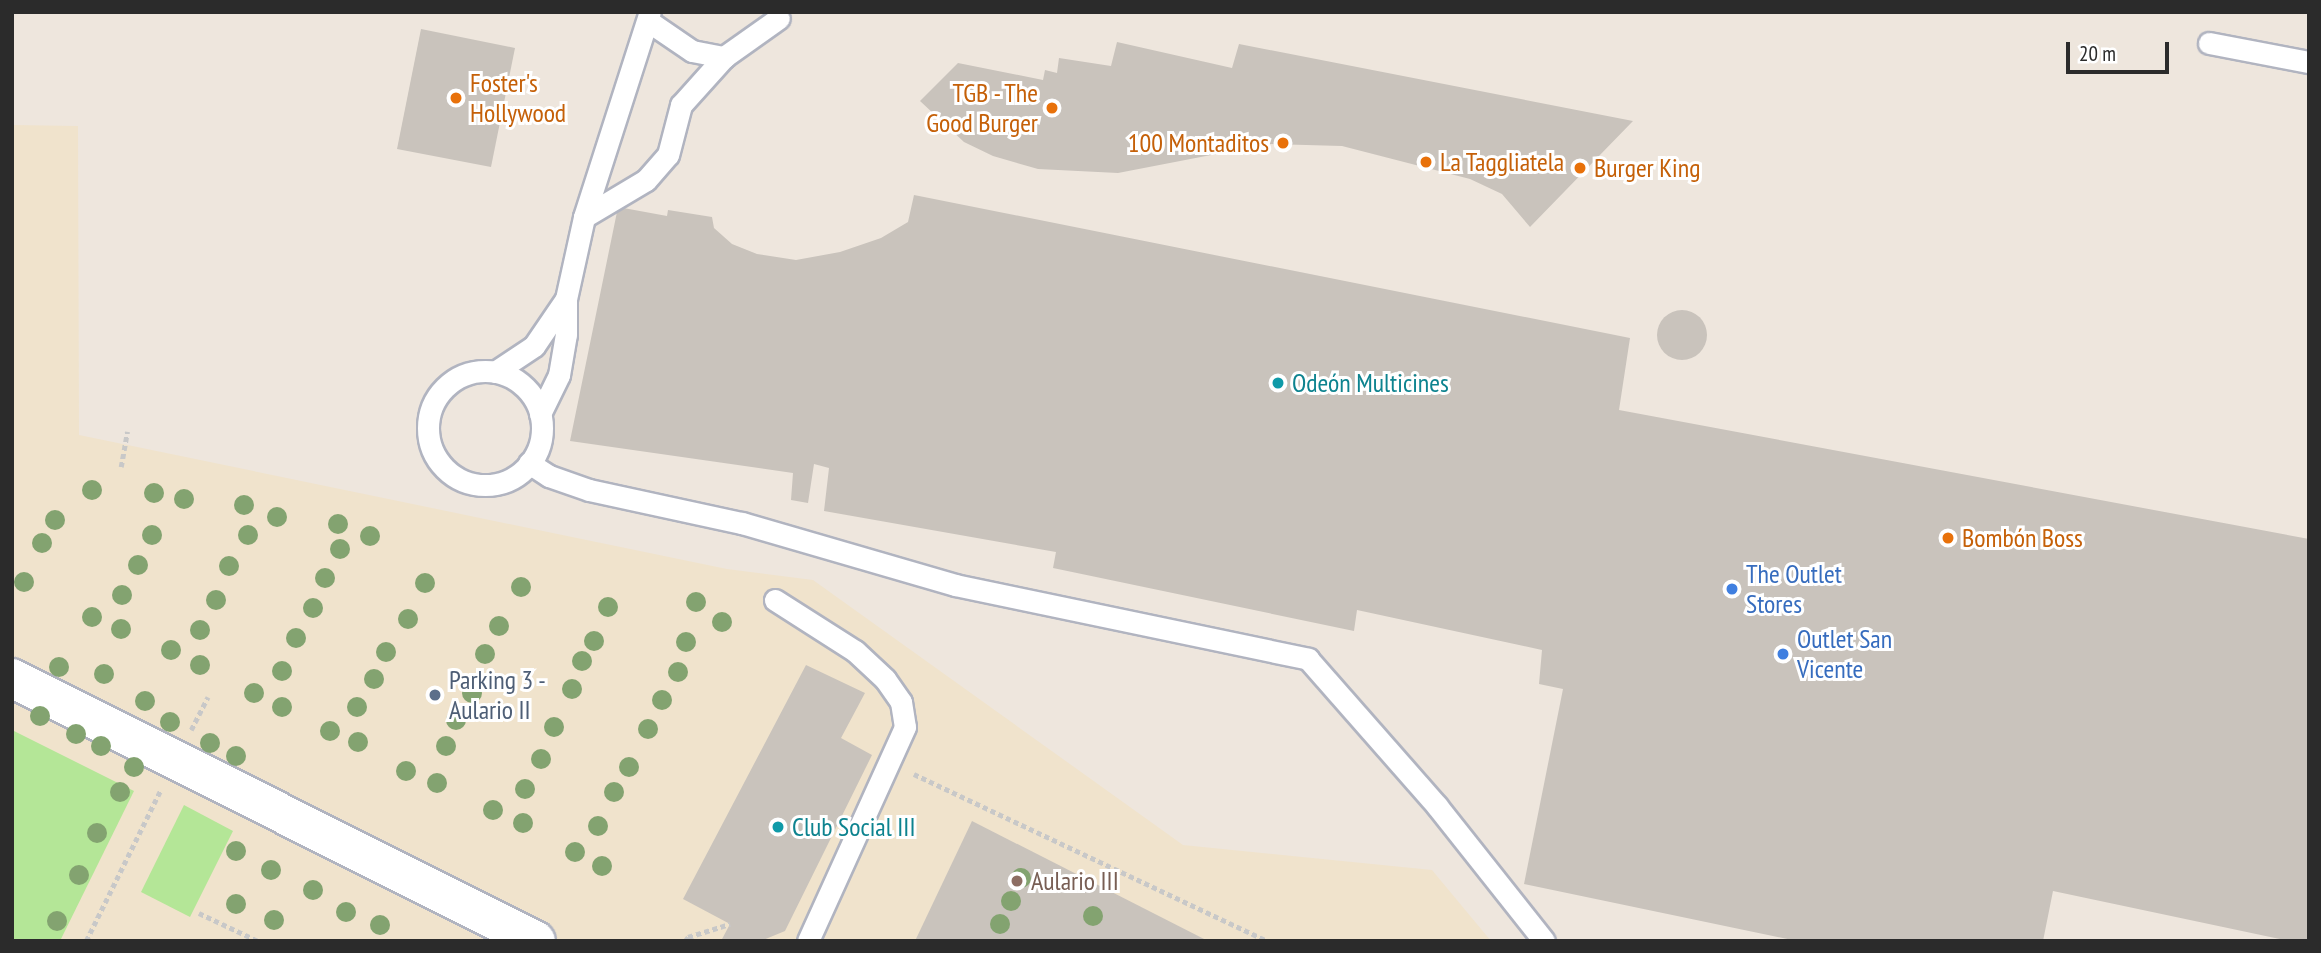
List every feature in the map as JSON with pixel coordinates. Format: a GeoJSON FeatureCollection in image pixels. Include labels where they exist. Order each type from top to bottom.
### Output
{"type":"FeatureCollection","features":[{"type":"Feature","properties":{"kind":"street"},"geometry":{"type":"LineString","coordinates":[[12,678],[536,941]]}},
{"type":"Feature","properties":{"kind":"lane"},"geometry":{"type":"LineString","coordinates":[[540,414],[559,375],[566,334],[566,299],[584,217],[649,17],[692,51],[724,57]]}},
{"type":"Feature","properties":{"kind":"lane"},"geometry":{"type":"LineString","coordinates":[[584,217],[646,180],[668,155],[681,105],[724,57],[779,18]]}},
{"type":"Feature","properties":{"kind":"lane"},"geometry":{"type":"LineString","coordinates":[[2209,43],[2309,62]]}},
{"type":"Feature","properties":{"kind":"lane"},"geometry":{"type":"LineString","coordinates":[[495,372],[534,346],[566,299]]}},
{"type":"Feature","properties":{"kind":"lane"},"geometry":{"type":"LineString","coordinates":[[466,374],[505,374],[522,384],[535,399],[540,414],[541,438],[529,463],[504,482],[485,485],[465,481],[448,471],[435,456],[429,432],[429,417],[436,399],[449,384],[466,374]]}},
{"type":"Feature","properties":{"kind":"lane"},"geometry":{"type":"LineString","coordinates":[[529,463],[549,476],[589,490],[742,523],[955,585],[1308,659],[1437,806],[1544,941]]}},
{"type":"Feature","properties":{"kind":"lane"},"geometry":{"type":"LineString","coordinates":[[775,600],[855,650],[885,679],[901,702],[905,727],[808,941]]}},
{"type":"Feature","properties":{"kind":"path"},"geometry":{"type":"LineString","coordinates":[[121,467],[127,432]]}},
{"type":"Feature","properties":{"kind":"path"},"geometry":{"type":"LineString","coordinates":[[185,741],[208,697]]}},
{"type":"Feature","properties":{"kind":"path"},"geometry":{"type":"LineString","coordinates":[[890,763],[1268,941]]}},
{"type":"Feature","properties":{"kind":"path"},"geometry":{"type":"LineString","coordinates":[[86,941],[166,780]]}},
{"type":"Feature","properties":{"kind":"path"},"geometry":{"type":"LineString","coordinates":[[200,914],[258,941]]}},
{"type":"Feature","properties":{"kind":"path"},"geometry":{"type":"LineString","coordinates":[[685,941],[688,937],[730,924]]}},
{"type":"Feature","properties":{"kind":"shaded area"},"geometry":{"type":"Polygon","coordinates":[[[12,125],[78,126],[79,435],[727,569],[813,580],[1183,845],[1432,870],[1491,941],[12,941],[12,125]]]}},
{"type":"Feature","properties":{"kind":"green space"},"geometry":{"type":"Polygon","coordinates":[[[12,730],[134,791],[60,941],[12,941],[12,730]]]}},
{"type":"Feature","properties":{"kind":"green space"},"geometry":{"type":"Polygon","coordinates":[[[184,805],[233,831],[190,917],[141,892],[184,805]]]}},
{"type":"Feature","properties":{"kind":"building","name":"Foster's Hollywood"},"geometry":{"type":"Polygon","coordinates":[[[421,29],[515,48],[491,167],[397,149],[421,29]]]}},
{"type":"Feature","properties":{"kind":"building"},"geometry":{"type":"Polygon","coordinates":[[[1117,42],[1232,68],[1239,44],[1633,121],[1530,227],[1502,194],[1470,179],[1342,146],[1268,144],[1118,173],[1038,169],[993,156],[964,142],[920,101],[958,63],[1043,80],[1045,70],[1057,73],[1059,58],[1111,66],[1117,42]]]}},
{"type":"Feature","properties":{"kind":"building","name":"The Outlet Stores"},"geometry":{"type":"Polygon","coordinates":[[[914,195],[1630,338],[1619,410],[2309,539],[2309,941],[2289,941],[2053,891],[2043,941],[1797,941],[1524,884],[1563,689],[1539,684],[1542,650],[1357,610],[1354,631],[1053,568],[1056,552],[824,511],[829,468],[814,464],[808,503],[791,500],[793,473],[570,441],[618,207],[667,216],[668,210],[712,217],[714,228],[732,244],[757,254],[796,260],[840,252],[881,238],[908,222],[914,195]]]}},
{"type":"Feature","properties":{"kind":"building"},"geometry":{"type":"Polygon","coordinates":[[[1682,310],[1700,317],[1707,335],[1700,353],[1682,360],[1664,353],[1657,335],[1664,317],[1682,310]]]}},
{"type":"Feature","properties":{"kind":"building","name":"Club Social III"},"geometry":{"type":"Polygon","coordinates":[[[806,665],[865,693],[841,738],[872,755],[785,931],[761,941],[721,941],[730,924],[683,899],[806,665]]]}},
{"type":"Feature","properties":{"kind":"building","name":"Aulario III"},"geometry":{"type":"Polygon","coordinates":[[[972,821],[1208,941],[915,941],[972,821]]]}},
{"type":"Feature","properties":{"kind":"place","name":"Foster's Hollywood"},"geometry":{"type":"Point","coordinates":[456,98]}},
{"type":"Feature","properties":{"kind":"place","name":"TGB - The Good Burger"},"geometry":{"type":"Point","coordinates":[1052,108]}},
{"type":"Feature","properties":{"kind":"place","name":"100 Montaditos"},"geometry":{"type":"Point","coordinates":[1283,143]}},
{"type":"Feature","properties":{"kind":"place","name":"La Taggliatela"},"geometry":{"type":"Point","coordinates":[1426,162]}},
{"type":"Feature","properties":{"kind":"place","name":"Burger King"},"geometry":{"type":"Point","coordinates":[1580,168]}},
{"type":"Feature","properties":{"kind":"place","name":"Odeón Multicines"},"geometry":{"type":"Point","coordinates":[1278,383]}},
{"type":"Feature","properties":{"kind":"place","name":"Bombón Boss"},"geometry":{"type":"Point","coordinates":[1948,538]}},
{"type":"Feature","properties":{"kind":"place","name":"The Outlet Stores"},"geometry":{"type":"Point","coordinates":[1732,589]}},
{"type":"Feature","properties":{"kind":"place","name":"Outlet San Vicente"},"geometry":{"type":"Point","coordinates":[1783,654]}},
{"type":"Feature","properties":{"kind":"place","name":"Parking 3 - Aulario II"},"geometry":{"type":"Point","coordinates":[435,695]}},
{"type":"Feature","properties":{"kind":"place","name":"Club Social III"},"geometry":{"type":"Point","coordinates":[778,827]}},
{"type":"Feature","properties":{"kind":"place","name":"Aulario III"},"geometry":{"type":"Point","coordinates":[1017,881]}}]}
